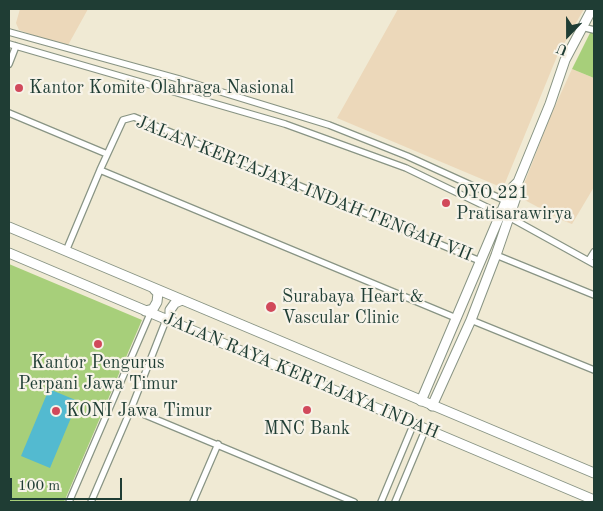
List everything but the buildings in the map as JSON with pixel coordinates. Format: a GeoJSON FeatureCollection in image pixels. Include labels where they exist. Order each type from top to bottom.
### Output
{"type":"FeatureCollection","features":[{"type":"Feature","properties":{"kind":"main road"},"geometry":{"type":"LineString","coordinates":[[421,401],[493,231],[517,194],[518,182],[543,122],[565,60],[592,9]]}},
{"type":"Feature","properties":{"kind":"main road"},"geometry":{"type":"LineString","coordinates":[[432,406],[471,320],[496,255],[503,236],[506,210]]}},
{"type":"Feature","properties":{"kind":"main road","name":"JALAN RAYA KERTAJAYA INDAH"},"geometry":{"type":"LineString","coordinates":[[9,227],[594,473]]}},
{"type":"Feature","properties":{"kind":"main road"},"geometry":{"type":"LineString","coordinates":[[493,231],[503,236]]}},
{"type":"Feature","properties":{"kind":"main road","name":"JALAN RAYA KERTAJAYA INDAH"},"geometry":{"type":"LineString","coordinates":[[9,253],[594,500]]}},
{"type":"Feature","properties":{"kind":"main road"},"geometry":{"type":"LineString","coordinates":[[148,312],[156,306],[158,294],[154,288]]}},
{"type":"Feature","properties":{"kind":"main road"},"geometry":{"type":"LineString","coordinates":[[169,321],[170,310],[175,303],[182,300]]}},
{"type":"Feature","properties":{"kind":"main road"},"geometry":{"type":"LineString","coordinates":[[433,373],[445,378]]}},
{"type":"Feature","properties":{"kind":"street"},"geometry":{"type":"LineString","coordinates":[[582,27],[594,30]]}},
{"type":"Feature","properties":{"kind":"street"},"geometry":{"type":"LineString","coordinates":[[9,32],[176,86],[287,118],[329,125],[407,156],[506,210],[592,262],[594,252]]}},
{"type":"Feature","properties":{"kind":"street"},"geometry":{"type":"LineString","coordinates":[[9,44],[151,78],[287,118],[506,210]]}},
{"type":"Feature","properties":{"kind":"street"},"geometry":{"type":"LineString","coordinates":[[9,64],[16,46]]}},
{"type":"Feature","properties":{"kind":"street"},"geometry":{"type":"LineString","coordinates":[[9,113],[107,154]]}},
{"type":"Feature","properties":{"kind":"street","name":"JALAN KERTAJAYA INDAH TENGAH VII"},"geometry":{"type":"LineString","coordinates":[[66,251],[123,120],[134,117],[480,261]]}},
{"type":"Feature","properties":{"kind":"street"},"geometry":{"type":"LineString","coordinates":[[100,170],[456,318]]}},
{"type":"Feature","properties":{"kind":"street"},"geometry":{"type":"LineString","coordinates":[[496,255],[594,294]]}},
{"type":"Feature","properties":{"kind":"street"},"geometry":{"type":"LineString","coordinates":[[69,502],[148,312]]}},
{"type":"Feature","properties":{"kind":"street"},"geometry":{"type":"LineString","coordinates":[[471,320],[594,370]]}},
{"type":"Feature","properties":{"kind":"street"},"geometry":{"type":"LineString","coordinates":[[91,502],[169,321]]}},
{"type":"Feature","properties":{"kind":"street"},"geometry":{"type":"LineString","coordinates":[[131,409],[354,502]]}},
{"type":"Feature","properties":{"kind":"street"},"geometry":{"type":"LineString","coordinates":[[381,502],[414,423]]}},
{"type":"Feature","properties":{"kind":"street"},"geometry":{"type":"LineString","coordinates":[[395,502],[426,428]]}},
{"type":"Feature","properties":{"kind":"street"},"geometry":{"type":"LineString","coordinates":[[193,502],[218,444]]}},
{"type":"Feature","properties":{"kind":"shaded area"},"geometry":{"type":"Polygon","coordinates":[[[20,9],[88,9],[67,47],[19,30],[16,23],[20,9]]]}},
{"type":"Feature","properties":{"kind":"shaded area"},"geometry":{"type":"Polygon","coordinates":[[[398,9],[584,9],[558,54],[503,188],[337,118],[398,9]]]}},
{"type":"Feature","properties":{"kind":"shaded area"},"geometry":{"type":"Polygon","coordinates":[[[572,69],[594,78],[594,187],[572,224],[519,197],[550,117],[572,69]]]}},
{"type":"Feature","properties":{"kind":"green space"},"geometry":{"type":"Polygon","coordinates":[[[591,31],[594,31],[594,78],[572,69],[591,31]]]}},
{"type":"Feature","properties":{"kind":"green space","name":"KONI Jawa Timur"},"geometry":{"type":"Polygon","coordinates":[[[9,264],[142,320],[64,502],[9,502],[9,264]]]}},
{"type":"Feature","properties":{"kind":"water"},"geometry":{"type":"Polygon","coordinates":[[[49,389],[78,401],[50,468],[21,456],[49,389]]]}},
{"type":"Feature","properties":{"kind":"place","name":"Kantor Komite Olahraga Nasional"},"geometry":{"type":"Point","coordinates":[19,88]}},
{"type":"Feature","properties":{"kind":"place","name":"OYO 221 Pratisarawirya"},"geometry":{"type":"Point","coordinates":[446,203]}},
{"type":"Feature","properties":{"kind":"place","name":"Surabaya Heart & Vascular Clinic"},"geometry":{"type":"Point","coordinates":[271,307]}},
{"type":"Feature","properties":{"kind":"place","name":"Kantor Pengurus Perpani Jawa Timur"},"geometry":{"type":"Point","coordinates":[98,344]}},
{"type":"Feature","properties":{"kind":"place","name":"MNC Bank"},"geometry":{"type":"Point","coordinates":[307,410]}},
{"type":"Feature","properties":{"kind":"place","name":"KONI Jawa Timur"},"geometry":{"type":"Point","coordinates":[56,411]}}]}
